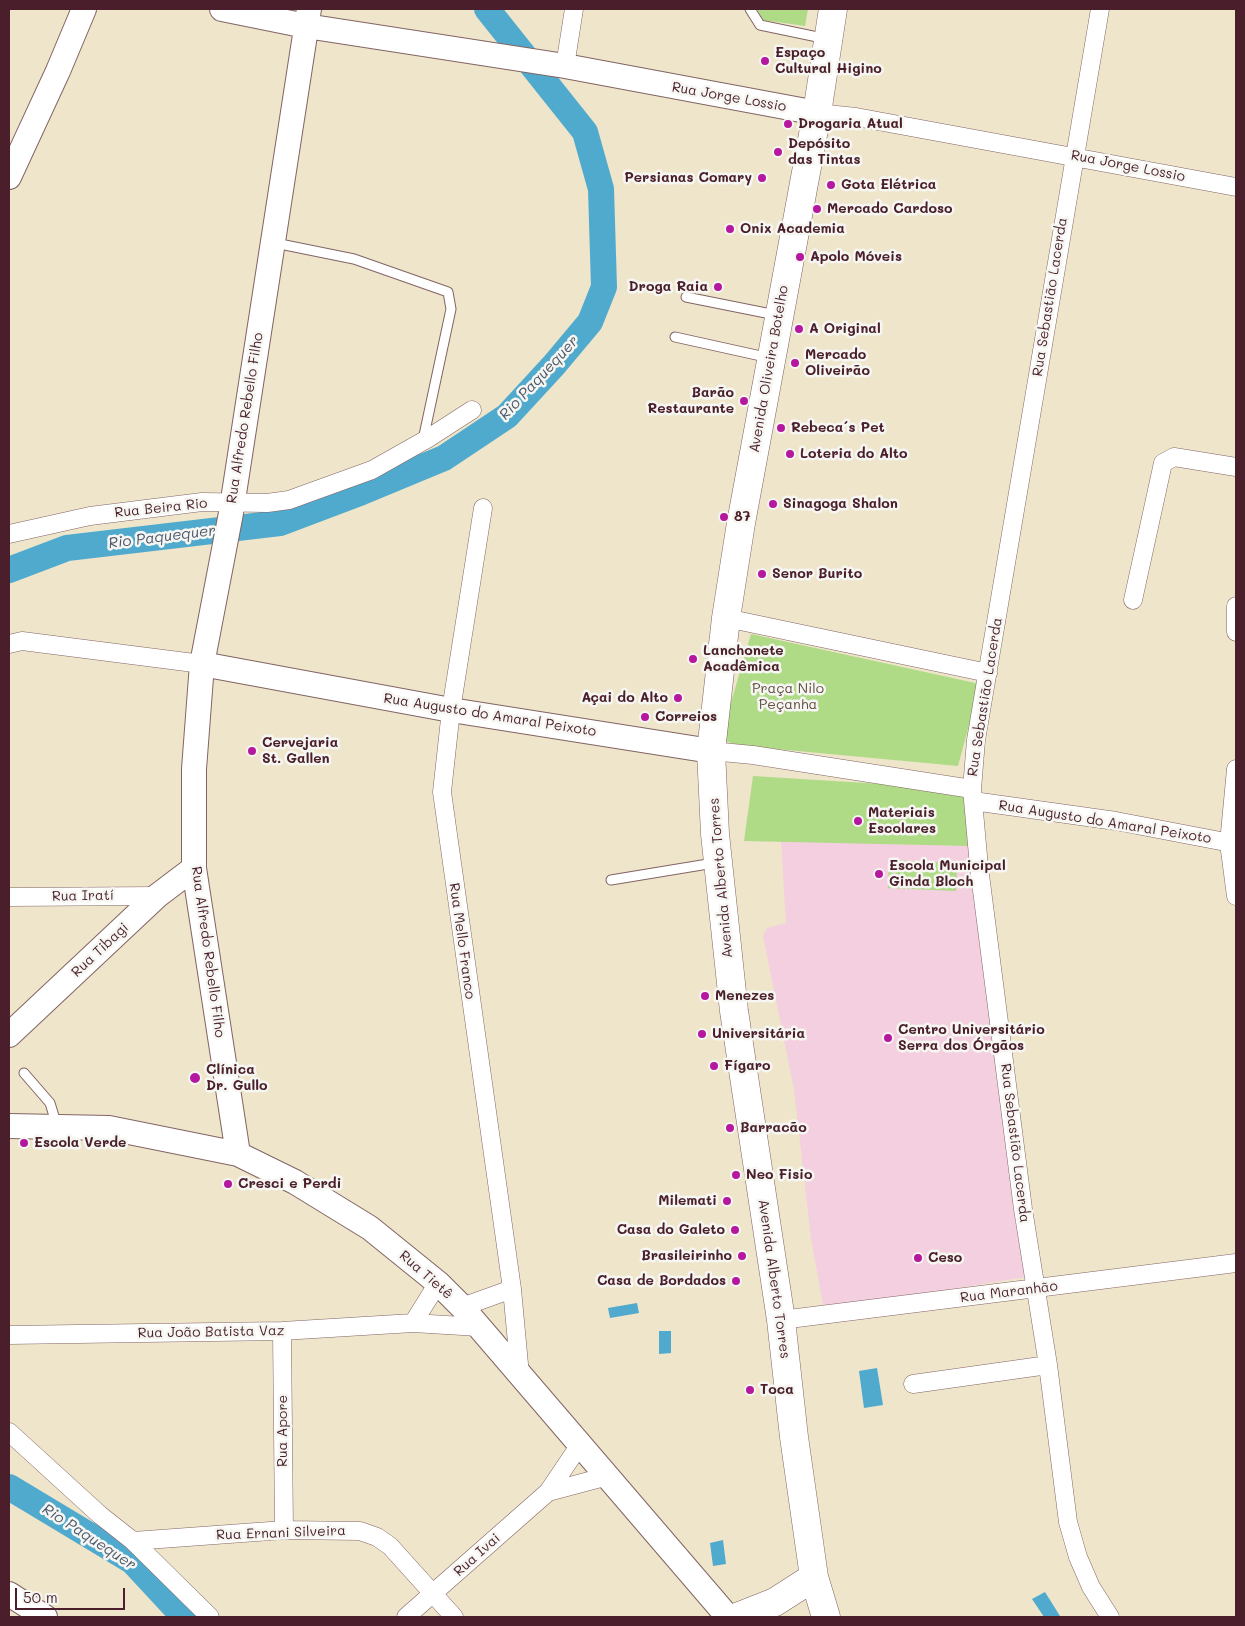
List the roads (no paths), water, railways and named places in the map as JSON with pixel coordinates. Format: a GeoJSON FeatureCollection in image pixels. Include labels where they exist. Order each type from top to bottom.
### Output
{"type":"FeatureCollection","features":[{"type":"Feature","properties":{"kind":"main road"},"geometry":{"type":"LineString","coordinates":[[9,177],[58,71],[84,9]]}},
{"type":"Feature","properties":{"kind":"main road","name":"Rua Jorge Lossio"},"geometry":{"type":"LineString","coordinates":[[222,9],[308,17],[495,57],[558,65],[817,113]]}},
{"type":"Feature","properties":{"kind":"main road","name":"Avenida Oliveira Botelho"},"geometry":{"type":"LineString","coordinates":[[712,741],[726,618],[770,358],[817,113],[833,9]]}},
{"type":"Feature","properties":{"kind":"main road","name":"Rua Alfredo Rebello Filho"},"geometry":{"type":"LineString","coordinates":[[238,1154],[194,868],[194,769],[202,664],[231,508],[308,17]]}},
{"type":"Feature","properties":{"kind":"main road","name":"Rua Augusto do Amaral Peixoto"},"geometry":{"type":"LineString","coordinates":[[202,664],[451,710],[712,741]]}},
{"type":"Feature","properties":{"kind":"main road","name":"Avenida Alberto Torres"},"geometry":{"type":"LineString","coordinates":[[712,741],[718,863],[734,1011],[781,1320],[794,1437],[814,1577],[826,1617]]}},
{"type":"Feature","properties":{"kind":"main road","name":"Rua Tibagi"},"geometry":{"type":"LineString","coordinates":[[9,1036],[157,896],[194,868]]}},
{"type":"Feature","properties":{"kind":"main road","name":"Rua Tietê"},"geometry":{"type":"LineString","coordinates":[[9,1126],[109,1128],[238,1154],[295,1182],[370,1228],[438,1283],[462,1307],[579,1446],[608,1476],[728,1617]]}},
{"type":"Feature","properties":{"kind":"main road"},"geometry":{"type":"LineString","coordinates":[[737,1617],[775,1602],[814,1577]]}},
{"type":"Feature","properties":{"kind":"main road"},"geometry":{"type":"LineString","coordinates":[[9,1594],[45,1617]]}},
{"type":"Feature","properties":{"kind":"street"},"geometry":{"type":"LineString","coordinates":[[558,65],[574,9]]}},
{"type":"Feature","properties":{"kind":"street","name":"Rua Sebastião Lacerda"},"geometry":{"type":"LineString","coordinates":[[1100,9],[976,740],[972,795],[979,867],[1034,1289],[1048,1365],[1068,1522],[1078,1557],[1091,1587],[1110,1617]]}},
{"type":"Feature","properties":{"kind":"street","name":"Rua Jorge Lossio"},"geometry":{"type":"LineString","coordinates":[[817,113],[856,117],[1236,187]]}},
{"type":"Feature","properties":{"kind":"street","name":"Rua Beira Rio"},"geometry":{"type":"LineString","coordinates":[[9,534],[90,516],[202,502],[231,508],[289,500],[372,470],[422,442],[472,410]]}},
{"type":"Feature","properties":{"kind":"street"},"geometry":{"type":"LineString","coordinates":[[1133,600],[1163,463],[1174,457],[1236,467]]}},
{"type":"Feature","properties":{"kind":"street","name":"Rua Mello Franco"},"geometry":{"type":"LineString","coordinates":[[483,508],[451,710],[442,792],[512,1289],[520,1375]]}},
{"type":"Feature","properties":{"kind":"street"},"geometry":{"type":"LineString","coordinates":[[1236,606],[1236,632]]}},
{"type":"Feature","properties":{"kind":"street"},"geometry":{"type":"LineString","coordinates":[[726,618],[988,673]]}},
{"type":"Feature","properties":{"kind":"street","name":"Rua Augusto do Amaral Peixoto"},"geometry":{"type":"LineString","coordinates":[[9,644],[22,642],[202,664]]}},
{"type":"Feature","properties":{"kind":"street","name":"Rua Augusto do Amaral Peixoto"},"geometry":{"type":"LineString","coordinates":[[712,741],[762,756],[1232,843]]}},
{"type":"Feature","properties":{"kind":"street"},"geometry":{"type":"LineString","coordinates":[[1236,768],[1232,843],[1236,896]]}},
{"type":"Feature","properties":{"kind":"street","name":"Rua Iratí"},"geometry":{"type":"LineString","coordinates":[[9,897],[157,896]]}},
{"type":"Feature","properties":{"kind":"street","name":"Rua Maranhão"},"geometry":{"type":"LineString","coordinates":[[781,1320],[1236,1264]]}},
{"type":"Feature","properties":{"kind":"street"},"geometry":{"type":"LineString","coordinates":[[413,1323],[438,1283]]}},
{"type":"Feature","properties":{"kind":"street"},"geometry":{"type":"LineString","coordinates":[[462,1307],[512,1289]]}},
{"type":"Feature","properties":{"kind":"street","name":"Rua João Batista Vaz"},"geometry":{"type":"LineString","coordinates":[[9,1335],[282,1331],[413,1323],[479,1327]]}},
{"type":"Feature","properties":{"kind":"street","name":"Rua Apore"},"geometry":{"type":"LineString","coordinates":[[282,1331],[284,1530]]}},
{"type":"Feature","properties":{"kind":"street"},"geometry":{"type":"LineString","coordinates":[[913,1384],[1048,1365]]}},
{"type":"Feature","properties":{"kind":"street"},"geometry":{"type":"LineString","coordinates":[[9,1432],[100,1515],[133,1541],[210,1617]]}},
{"type":"Feature","properties":{"kind":"street","name":"Rua Ivai"},"geometry":{"type":"LineString","coordinates":[[406,1617],[548,1492],[579,1446]]}},
{"type":"Feature","properties":{"kind":"street","name":"Rua Ivai"},"geometry":{"type":"LineString","coordinates":[[548,1492],[608,1476]]}},
{"type":"Feature","properties":{"kind":"street","name":"Rua Ernani Silveira"},"geometry":{"type":"LineString","coordinates":[[133,1541],[284,1530],[360,1531],[377,1537],[390,1546],[454,1617]]}},
{"type":"Feature","properties":{"kind":"lane"},"geometry":{"type":"LineString","coordinates":[[750,9],[760,25],[828,39]]}},
{"type":"Feature","properties":{"kind":"lane"},"geometry":{"type":"LineString","coordinates":[[272,242],[354,259],[448,292],[451,309],[422,442]]}},
{"type":"Feature","properties":{"kind":"lane"},"geometry":{"type":"LineString","coordinates":[[686,297],[778,316]]}},
{"type":"Feature","properties":{"kind":"lane"},"geometry":{"type":"LineString","coordinates":[[675,338],[770,358]]}},
{"type":"Feature","properties":{"kind":"lane"},"geometry":{"type":"LineString","coordinates":[[611,880],[718,863]]}},
{"type":"Feature","properties":{"kind":"lane"},"geometry":{"type":"LineString","coordinates":[[24,1073],[50,1103],[58,1126]]}},
{"type":"Feature","properties":{"kind":"water"},"geometry":{"type":"Polygon","coordinates":[[[637,1303],[639,1313],[610,1318],[608,1308],[637,1303]]]}},
{"type":"Feature","properties":{"kind":"water"},"geometry":{"type":"Polygon","coordinates":[[[659,1331],[671,1331],[671,1353],[659,1354],[659,1331]]]}},
{"type":"Feature","properties":{"kind":"water"},"geometry":{"type":"Polygon","coordinates":[[[877,1368],[883,1405],[864,1408],[859,1371],[877,1368]]]}},
{"type":"Feature","properties":{"kind":"water"},"geometry":{"type":"Polygon","coordinates":[[[723,1540],[726,1564],[713,1566],[710,1543],[723,1540]]]}},
{"type":"Feature","properties":{"kind":"water"},"geometry":{"type":"Polygon","coordinates":[[[1045,1592],[1059,1617],[1044,1617],[1032,1599],[1045,1592]]]}},
{"type":"Feature","properties":{"kind":"waterway","name":"Rio Paquequer"},"geometry":{"type":"LineString","coordinates":[[9,570],[67,548],[280,523],[444,458],[507,416],[554,365],[590,322],[604,287],[601,189],[585,132],[487,9]]}},
{"type":"Feature","properties":{"kind":"waterway","name":"Rio Paquequer"},"geometry":{"type":"LineString","coordinates":[[9,1487],[132,1561],[184,1617]]}},
{"type":"Feature","properties":{"kind":"place","name":"Espaço Cultural Higino"},"geometry":{"type":"Point","coordinates":[765,61]}},
{"type":"Feature","properties":{"kind":"place","name":"Drogaria Atual"},"geometry":{"type":"Point","coordinates":[788,124]}},
{"type":"Feature","properties":{"kind":"place","name":"Depósito das Tintas"},"geometry":{"type":"Point","coordinates":[778,152]}},
{"type":"Feature","properties":{"kind":"place","name":"Persianas Comary"},"geometry":{"type":"Point","coordinates":[762,178]}},
{"type":"Feature","properties":{"kind":"place","name":"Gota Elétrica"},"geometry":{"type":"Point","coordinates":[831,185]}},
{"type":"Feature","properties":{"kind":"place","name":"Mercado Cardoso"},"geometry":{"type":"Point","coordinates":[817,209]}},
{"type":"Feature","properties":{"kind":"place","name":"Onix Academia"},"geometry":{"type":"Point","coordinates":[730,229]}},
{"type":"Feature","properties":{"kind":"place","name":"Apolo Móveis"},"geometry":{"type":"Point","coordinates":[800,257]}},
{"type":"Feature","properties":{"kind":"place","name":"Droga Raia"},"geometry":{"type":"Point","coordinates":[718,287]}},
{"type":"Feature","properties":{"kind":"place","name":"A Original"},"geometry":{"type":"Point","coordinates":[799,329]}},
{"type":"Feature","properties":{"kind":"place","name":"Mercado Oliveirão"},"geometry":{"type":"Point","coordinates":[795,363]}},
{"type":"Feature","properties":{"kind":"place","name":"Barão Restaurante"},"geometry":{"type":"Point","coordinates":[744,401]}},
{"type":"Feature","properties":{"kind":"place","name":"Rebeca´s Pet"},"geometry":{"type":"Point","coordinates":[781,428]}},
{"type":"Feature","properties":{"kind":"place","name":"Loteria do Alto"},"geometry":{"type":"Point","coordinates":[790,454]}},
{"type":"Feature","properties":{"kind":"place","name":"Sinagoga Shalon"},"geometry":{"type":"Point","coordinates":[773,504]}},
{"type":"Feature","properties":{"kind":"place","name":"87"},"geometry":{"type":"Point","coordinates":[724,517]}},
{"type":"Feature","properties":{"kind":"place","name":"Senor Burito"},"geometry":{"type":"Point","coordinates":[762,574]}},
{"type":"Feature","properties":{"kind":"place","name":"Lanchonete Acadêmica"},"geometry":{"type":"Point","coordinates":[693,659]}},
{"type":"Feature","properties":{"kind":"place","name":"Açai do Alto"},"geometry":{"type":"Point","coordinates":[678,698]}},
{"type":"Feature","properties":{"kind":"place","name":"Correios"},"geometry":{"type":"Point","coordinates":[645,717]}},
{"type":"Feature","properties":{"kind":"place","name":"Cervejaria St. Gallen"},"geometry":{"type":"Point","coordinates":[252,751]}},
{"type":"Feature","properties":{"kind":"place","name":"Materiais Escolares"},"geometry":{"type":"Point","coordinates":[858,821]}},
{"type":"Feature","properties":{"kind":"place","name":"Escola Municipal Ginda Bloch"},"geometry":{"type":"Point","coordinates":[879,874]}},
{"type":"Feature","properties":{"kind":"place","name":"Menezes"},"geometry":{"type":"Point","coordinates":[705,996]}},
{"type":"Feature","properties":{"kind":"place","name":"Universitária"},"geometry":{"type":"Point","coordinates":[702,1034]}},
{"type":"Feature","properties":{"kind":"place","name":"Centro Universitário Serra dos Órgãos"},"geometry":{"type":"Point","coordinates":[888,1038]}},
{"type":"Feature","properties":{"kind":"place","name":"Fígaro"},"geometry":{"type":"Point","coordinates":[714,1066]}},
{"type":"Feature","properties":{"kind":"place","name":"Clínica Dr. Gullo"},"geometry":{"type":"Point","coordinates":[195,1078]}},
{"type":"Feature","properties":{"kind":"place","name":"Barracão"},"geometry":{"type":"Point","coordinates":[730,1128]}},
{"type":"Feature","properties":{"kind":"place","name":"Escola Verde"},"geometry":{"type":"Point","coordinates":[24,1143]}},
{"type":"Feature","properties":{"kind":"place","name":"Neo Fisio"},"geometry":{"type":"Point","coordinates":[736,1175]}},
{"type":"Feature","properties":{"kind":"place","name":"Cresci e Perdi"},"geometry":{"type":"Point","coordinates":[228,1184]}},
{"type":"Feature","properties":{"kind":"place","name":"Milemati"},"geometry":{"type":"Point","coordinates":[727,1201]}},
{"type":"Feature","properties":{"kind":"place","name":"Casa do Galeto"},"geometry":{"type":"Point","coordinates":[735,1230]}},
{"type":"Feature","properties":{"kind":"place","name":"Brasileirinho"},"geometry":{"type":"Point","coordinates":[742,1256]}},
{"type":"Feature","properties":{"kind":"place","name":"Ceso"},"geometry":{"type":"Point","coordinates":[918,1258]}},
{"type":"Feature","properties":{"kind":"place","name":"Casa de Bordados"},"geometry":{"type":"Point","coordinates":[736,1281]}},
{"type":"Feature","properties":{"kind":"place","name":"Toca"},"geometry":{"type":"Point","coordinates":[750,1390]}},
{"type":"Feature","properties":{"kind":"park label","name":"Praça Nilo Peçanha"},"geometry":{"type":"Point","coordinates":[788,698]}}]}
